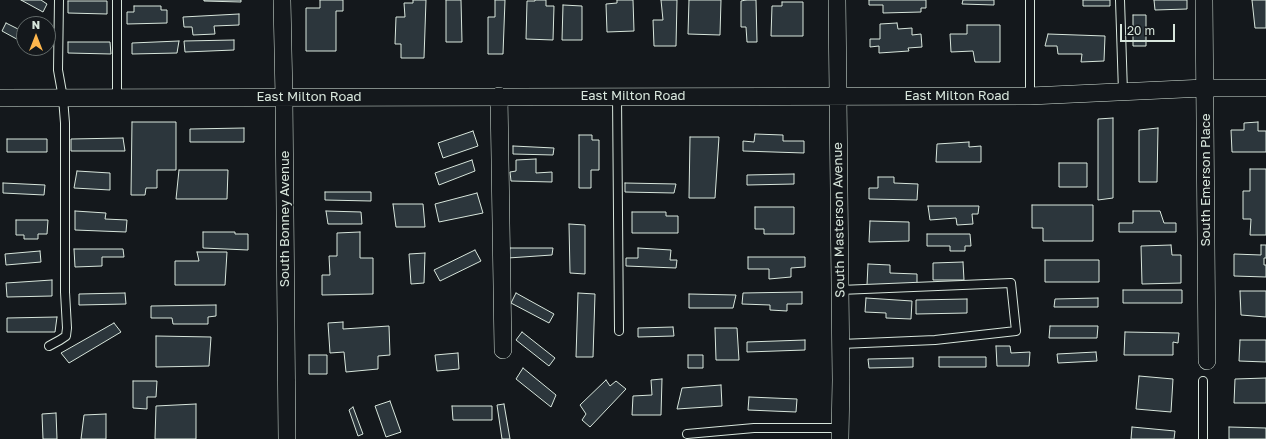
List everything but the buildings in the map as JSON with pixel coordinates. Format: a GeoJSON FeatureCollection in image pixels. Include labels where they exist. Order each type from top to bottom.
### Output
{"type":"FeatureCollection","features":[{"type":"Feature","properties":{"kind":"street","name":"South Bonney Avenue"},"geometry":{"type":"LineString","coordinates":[[282,0],[286,439]]}},
{"type":"Feature","properties":{"kind":"street","name":"South Masterson Avenue"},"geometry":{"type":"LineString","coordinates":[[837,0],[840,434]]}},
{"type":"Feature","properties":{"kind":"street","name":"South Emerson Place"},"geometry":{"type":"LineString","coordinates":[[1204,0],[1207,361]]}},
{"type":"Feature","properties":{"kind":"street","name":"East Milton Road"},"geometry":{"type":"LineString","coordinates":[[0,98],[1030,96],[1205,88],[1266,88]]}},
{"type":"Feature","properties":{"kind":"street"},"geometry":{"type":"LineString","coordinates":[[499,96],[503,350]]}},
{"type":"Feature","properties":{"kind":"lane"},"geometry":{"type":"LineString","coordinates":[[49,346],[66,336],[67,328],[65,292],[65,123],[63,98],[58,70],[59,0]]}},
{"type":"Feature","properties":{"kind":"lane"},"geometry":{"type":"LineString","coordinates":[[116,0],[118,98]]}},
{"type":"Feature","properties":{"kind":"lane"},"geometry":{"type":"LineString","coordinates":[[1030,0],[1030,96]]}},
{"type":"Feature","properties":{"kind":"lane"},"geometry":{"type":"LineString","coordinates":[[1120,0],[1123,92]]}},
{"type":"Feature","properties":{"kind":"lane"},"geometry":{"type":"LineString","coordinates":[[617,96],[619,331]]}},
{"type":"Feature","properties":{"kind":"lane"},"geometry":{"type":"LineString","coordinates":[[840,290],[1011,283],[1016,331],[935,340],[840,344]]}},
{"type":"Feature","properties":{"kind":"lane"},"geometry":{"type":"LineString","coordinates":[[1203,381],[1203,439]]}},
{"type":"Feature","properties":{"kind":"lane"},"geometry":{"type":"LineString","coordinates":[[687,434],[754,428],[840,434]]}}]}
